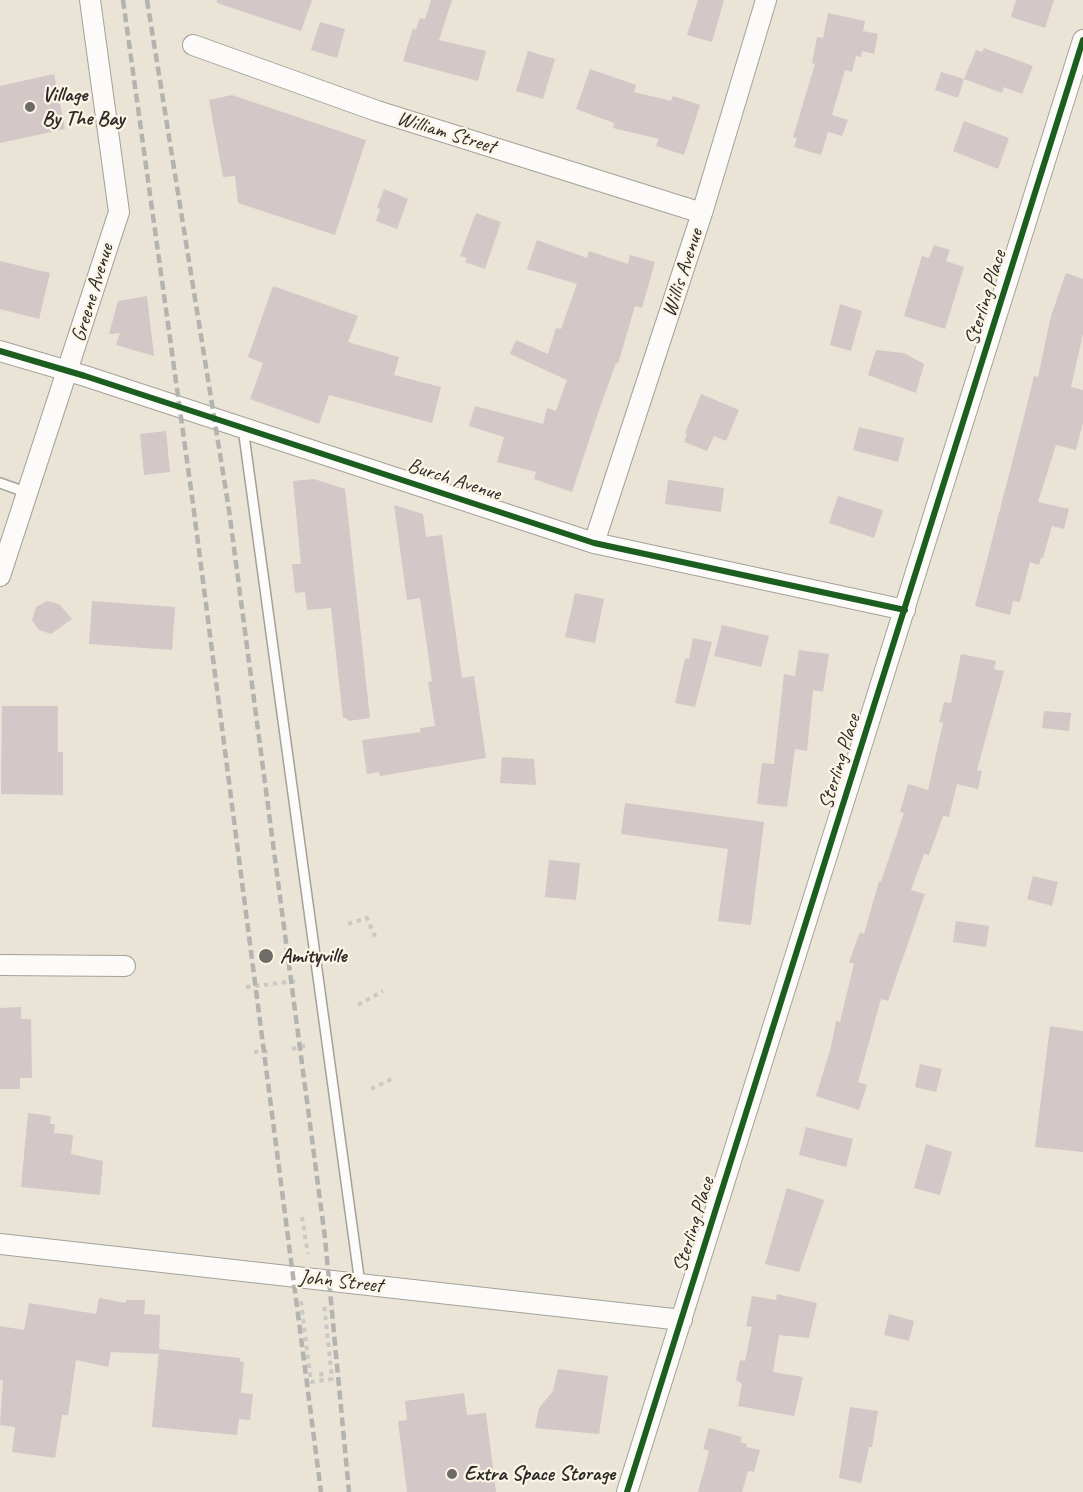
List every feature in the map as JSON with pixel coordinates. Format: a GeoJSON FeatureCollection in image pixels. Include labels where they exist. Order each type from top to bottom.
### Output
{"type":"FeatureCollection","features":[{"type":"Feature","properties":{"kind":"street","name":"Greene Avenue"},"geometry":{"type":"LineString","coordinates":[[0,576],[69,371],[119,212],[90,0]]}},
{"type":"Feature","properties":{"kind":"street","name":"Willis Avenue"},"geometry":{"type":"LineString","coordinates":[[594,543],[702,213],[766,0]]}},
{"type":"Feature","properties":{"kind":"street","name":"Sterling Place"},"geometry":{"type":"LineString","coordinates":[[627,1492],[1083,40]]}},
{"type":"Feature","properties":{"kind":"street","name":"William Street"},"geometry":{"type":"LineString","coordinates":[[193,45],[377,111],[702,213]]}},
{"type":"Feature","properties":{"kind":"street","name":"Burch Avenue"},"geometry":{"type":"LineString","coordinates":[[0,351],[69,371],[594,543],[905,610]]}},
{"type":"Feature","properties":{"kind":"street"},"geometry":{"type":"LineString","coordinates":[[0,965],[125,966]]}},
{"type":"Feature","properties":{"kind":"street","name":"John Street"},"geometry":{"type":"LineString","coordinates":[[0,1244],[682,1320]]}},
{"type":"Feature","properties":{"kind":"lane"},"geometry":{"type":"LineString","coordinates":[[243,428],[360,1284]]}},
{"type":"Feature","properties":{"kind":"lane"},"geometry":{"type":"LineString","coordinates":[[0,483],[28,493]]}},
{"type":"Feature","properties":{"kind":"path"},"geometry":{"type":"LineString","coordinates":[[348,924],[367,918],[376,939]]}},
{"type":"Feature","properties":{"kind":"path"},"geometry":{"type":"LineString","coordinates":[[267,978],[268,985]]}},
{"type":"Feature","properties":{"kind":"path"},"geometry":{"type":"LineString","coordinates":[[246,987],[297,981]]}},
{"type":"Feature","properties":{"kind":"path"},"geometry":{"type":"LineString","coordinates":[[358,1005],[382,991]]}},
{"type":"Feature","properties":{"kind":"path"},"geometry":{"type":"LineString","coordinates":[[292,1048],[305,1046]]}},
{"type":"Feature","properties":{"kind":"path"},"geometry":{"type":"LineString","coordinates":[[254,1052],[272,1051]]}},
{"type":"Feature","properties":{"kind":"path"},"geometry":{"type":"LineString","coordinates":[[371,1089],[394,1078]]}},
{"type":"Feature","properties":{"kind":"path"},"geometry":{"type":"LineString","coordinates":[[302,1217],[308,1254]]}},
{"type":"Feature","properties":{"kind":"path"},"geometry":{"type":"LineString","coordinates":[[301,1301],[311,1382],[332,1379],[324,1304]]}},
{"type":"Feature","properties":{"kind":"path"},"geometry":{"type":"LineString","coordinates":[[321,1372],[322,1380]]}},
{"type":"Feature","properties":{"kind":"building"},"geometry":{"type":"Polygon","coordinates":[[[217,0],[312,0],[301,31],[217,3],[217,0]]]}},
{"type":"Feature","properties":{"kind":"building"},"geometry":{"type":"Polygon","coordinates":[[[431,0],[452,0],[439,40],[486,51],[478,81],[403,61],[413,28],[416,30],[420,18],[425,19],[431,0]]]}},
{"type":"Feature","properties":{"kind":"building"},"geometry":{"type":"Polygon","coordinates":[[[698,0],[724,0],[712,42],[687,35],[698,0]]]}},
{"type":"Feature","properties":{"kind":"building"},"geometry":{"type":"Polygon","coordinates":[[[1016,0],[1054,0],[1045,28],[1011,17],[1016,0]]]}},
{"type":"Feature","properties":{"kind":"building"},"geometry":{"type":"Polygon","coordinates":[[[828,13],[865,21],[863,31],[878,34],[874,54],[862,51],[861,57],[856,56],[852,72],[845,70],[832,115],[848,120],[842,136],[828,132],[821,155],[794,147],[797,138],[793,137],[815,64],[812,63],[817,37],[823,38],[828,13]]]}},
{"type":"Feature","properties":{"kind":"building"},"geometry":{"type":"Polygon","coordinates":[[[320,22],[345,29],[337,58],[311,50],[320,22]]]}},
{"type":"Feature","properties":{"kind":"building"},"geometry":{"type":"Polygon","coordinates":[[[984,48],[1033,66],[1022,94],[1004,87],[1002,93],[964,79],[976,50],[982,52],[984,48]]]}},
{"type":"Feature","properties":{"kind":"building"},"geometry":{"type":"Polygon","coordinates":[[[528,51],[555,59],[543,99],[516,91],[528,51]]]}},
{"type":"Feature","properties":{"kind":"building"},"geometry":{"type":"Polygon","coordinates":[[[590,69],[636,85],[634,92],[671,101],[673,96],[700,105],[684,155],[656,146],[659,139],[613,128],[614,123],[576,109],[590,69]]]}},
{"type":"Feature","properties":{"kind":"building"},"geometry":{"type":"Polygon","coordinates":[[[941,72],[964,79],[958,98],[935,90],[941,72]]]}},
{"type":"Feature","properties":{"kind":"building","name":"Village By The Bay"},"geometry":{"type":"Polygon","coordinates":[[[54,74],[65,129],[0,143],[0,86],[54,74]]]}},
{"type":"Feature","properties":{"kind":"building"},"geometry":{"type":"Polygon","coordinates":[[[232,95],[366,140],[335,235],[238,203],[235,176],[223,177],[209,100],[232,95]]]}},
{"type":"Feature","properties":{"kind":"building"},"geometry":{"type":"Polygon","coordinates":[[[964,121],[1009,138],[998,169],[953,151],[964,121]]]}},
{"type":"Feature","properties":{"kind":"building"},"geometry":{"type":"Polygon","coordinates":[[[384,189],[408,199],[397,229],[376,221],[380,209],[377,208],[384,189]]]}},
{"type":"Feature","properties":{"kind":"building"},"geometry":{"type":"Polygon","coordinates":[[[476,213],[501,222],[485,269],[465,262],[467,258],[460,256],[476,213]]]}},
{"type":"Feature","properties":{"kind":"building"},"geometry":{"type":"Polygon","coordinates":[[[537,240],[587,258],[589,251],[628,264],[630,255],[655,262],[642,308],[635,306],[618,364],[616,363],[599,410],[572,492],[534,479],[536,472],[497,462],[504,437],[469,426],[475,406],[543,424],[547,408],[556,411],[567,380],[510,354],[516,340],[548,354],[556,328],[561,329],[577,284],[527,269],[537,240]]]}},
{"type":"Feature","properties":{"kind":"building"},"geometry":{"type":"Polygon","coordinates":[[[934,245],[950,250],[946,261],[964,267],[945,329],[904,316],[922,256],[929,258],[934,245]]]}},
{"type":"Feature","properties":{"kind":"building"},"geometry":{"type":"Polygon","coordinates":[[[0,261],[50,273],[39,319],[0,309],[0,261]]]}},
{"type":"Feature","properties":{"kind":"building"},"geometry":{"type":"Polygon","coordinates":[[[1066,273],[1083,279],[1083,334],[1071,387],[1083,390],[1083,423],[1076,450],[1056,445],[1038,502],[1069,509],[1064,529],[1052,526],[1039,565],[1030,562],[1020,602],[1013,601],[1010,615],[975,606],[1034,376],[1038,377],[1051,316],[1066,273]]]}},
{"type":"Feature","properties":{"kind":"building"},"geometry":{"type":"Polygon","coordinates":[[[273,286],[358,316],[348,342],[399,357],[394,375],[441,387],[432,423],[329,395],[319,424],[250,399],[263,363],[248,357],[273,286]]]}},
{"type":"Feature","properties":{"kind":"building"},"geometry":{"type":"Polygon","coordinates":[[[147,296],[154,356],[116,345],[120,333],[109,334],[118,301],[147,296]]]}},
{"type":"Feature","properties":{"kind":"building"},"geometry":{"type":"Polygon","coordinates":[[[840,304],[862,311],[851,351],[830,345],[840,304]]]}},
{"type":"Feature","properties":{"kind":"building"},"geometry":{"type":"Polygon","coordinates":[[[876,350],[904,353],[924,364],[916,393],[868,375],[876,350]]]}},
{"type":"Feature","properties":{"kind":"building"},"geometry":{"type":"Polygon","coordinates":[[[701,394],[739,410],[726,441],[714,436],[707,451],[684,442],[687,434],[685,433],[701,394]]]}},
{"type":"Feature","properties":{"kind":"building"},"geometry":{"type":"Polygon","coordinates":[[[859,427],[904,438],[898,462],[853,450],[859,427]]]}},
{"type":"Feature","properties":{"kind":"building"},"geometry":{"type":"Polygon","coordinates":[[[166,431],[170,472],[144,475],[140,434],[166,431]]]}},
{"type":"Feature","properties":{"kind":"building"},"geometry":{"type":"Polygon","coordinates":[[[314,479],[345,489],[370,718],[348,721],[347,718],[343,718],[331,608],[307,610],[305,592],[295,593],[292,564],[301,564],[293,481],[314,479]]]}},
{"type":"Feature","properties":{"kind":"building"},"geometry":{"type":"Polygon","coordinates":[[[668,480],[724,488],[721,512],[665,504],[668,480]]]}},
{"type":"Feature","properties":{"kind":"building"},"geometry":{"type":"Polygon","coordinates":[[[838,496],[883,510],[874,538],[829,523],[838,496]]]}},
{"type":"Feature","properties":{"kind":"building"},"geometry":{"type":"Polygon","coordinates":[[[394,505],[423,514],[426,537],[442,535],[462,678],[474,676],[486,758],[380,776],[379,772],[367,774],[362,740],[421,732],[420,728],[435,726],[428,682],[432,681],[420,598],[407,600],[394,505]]]}},
{"type":"Feature","properties":{"kind":"building"},"geometry":{"type":"Polygon","coordinates":[[[575,593],[604,599],[595,643],[565,637],[575,593]]]}},
{"type":"Feature","properties":{"kind":"building"},"geometry":{"type":"Polygon","coordinates":[[[47,601],[59,604],[72,619],[51,634],[39,630],[32,620],[36,607],[47,601]]]}},
{"type":"Feature","properties":{"kind":"building"},"geometry":{"type":"Polygon","coordinates":[[[92,601],[175,607],[172,650],[89,644],[92,601]]]}},
{"type":"Feature","properties":{"kind":"building"},"geometry":{"type":"Polygon","coordinates":[[[722,625],[769,636],[761,667],[714,656],[722,625]]]}},
{"type":"Feature","properties":{"kind":"building"},"geometry":{"type":"Polygon","coordinates":[[[693,638],[712,642],[695,707],[675,703],[685,658],[689,659],[693,638]]]}},
{"type":"Feature","properties":{"kind":"building"},"geometry":{"type":"Polygon","coordinates":[[[799,650],[829,654],[823,692],[813,690],[807,751],[795,749],[787,807],[757,804],[762,763],[774,764],[784,674],[795,676],[799,650]]]}},
{"type":"Feature","properties":{"kind":"building"},"geometry":{"type":"Polygon","coordinates":[[[961,654],[996,661],[994,669],[1004,671],[977,770],[982,771],[978,789],[957,784],[949,817],[943,816],[929,855],[924,854],[911,890],[925,894],[888,1001],[881,999],[858,1082],[867,1085],[859,1110],[816,1096],[831,1047],[836,1021],[840,1022],[854,964],[849,962],[860,932],[864,934],[879,881],[881,882],[904,813],[900,812],[908,784],[928,790],[943,723],[939,722],[944,702],[951,703],[961,654]]]}},
{"type":"Feature","properties":{"kind":"building"},"geometry":{"type":"Polygon","coordinates":[[[2,706],[58,706],[58,752],[63,752],[63,795],[1,794],[2,706]]]}},
{"type":"Feature","properties":{"kind":"building"},"geometry":{"type":"Polygon","coordinates":[[[1044,711],[1071,713],[1069,731],[1042,728],[1044,711]]]}},
{"type":"Feature","properties":{"kind":"building"},"geometry":{"type":"Polygon","coordinates":[[[502,757],[534,759],[536,785],[500,783],[502,757]]]}},
{"type":"Feature","properties":{"kind":"building"},"geometry":{"type":"Polygon","coordinates":[[[625,803],[764,822],[751,925],[718,921],[728,849],[621,834],[625,803]]]}},
{"type":"Feature","properties":{"kind":"building"},"geometry":{"type":"Polygon","coordinates":[[[549,860],[580,863],[576,900],[545,897],[549,860]]]}},
{"type":"Feature","properties":{"kind":"building"},"geometry":{"type":"Polygon","coordinates":[[[1033,876],[1058,882],[1052,906],[1027,899],[1033,876]]]}},
{"type":"Feature","properties":{"kind":"building"},"geometry":{"type":"Polygon","coordinates":[[[956,921],[989,926],[986,947],[953,942],[956,921]]]}},
{"type":"Feature","properties":{"kind":"building"},"geometry":{"type":"Polygon","coordinates":[[[21,1007],[21,1019],[31,1019],[32,1078],[20,1078],[20,1089],[0,1089],[0,1008],[21,1007]]]}},
{"type":"Feature","properties":{"kind":"building"},"geometry":{"type":"Polygon","coordinates":[[[1050,1026],[1083,1031],[1083,1152],[1035,1147],[1050,1026]]]}},
{"type":"Feature","properties":{"kind":"building"},"geometry":{"type":"Polygon","coordinates":[[[920,1064],[942,1069],[936,1092],[915,1087],[920,1064]]]}},
{"type":"Feature","properties":{"kind":"building"},"geometry":{"type":"Polygon","coordinates":[[[28,1113],[51,1116],[50,1124],[55,1124],[54,1133],[73,1135],[71,1154],[103,1161],[100,1195],[21,1187],[28,1113]]]}},
{"type":"Feature","properties":{"kind":"building"},"geometry":{"type":"Polygon","coordinates":[[[806,1127],[853,1139],[846,1167],[799,1155],[806,1127]]]}},
{"type":"Feature","properties":{"kind":"building"},"geometry":{"type":"Polygon","coordinates":[[[926,1144],[952,1152],[940,1195],[914,1188],[926,1144]]]}},
{"type":"Feature","properties":{"kind":"building"},"geometry":{"type":"Polygon","coordinates":[[[787,1188],[824,1200],[799,1272],[765,1264],[787,1188]]]}},
{"type":"Feature","properties":{"kind":"building"},"geometry":{"type":"Polygon","coordinates":[[[777,1294],[817,1303],[809,1338],[779,1335],[773,1372],[803,1377],[794,1416],[738,1406],[742,1384],[736,1380],[740,1360],[745,1361],[752,1327],[746,1326],[752,1296],[776,1300],[777,1294]]]}},
{"type":"Feature","properties":{"kind":"building"},"geometry":{"type":"Polygon","coordinates":[[[99,1298],[126,1303],[126,1300],[145,1300],[144,1314],[160,1315],[159,1354],[111,1352],[108,1367],[76,1360],[68,1415],[62,1415],[55,1458],[12,1452],[15,1427],[0,1425],[3,1380],[0,1380],[0,1326],[24,1330],[29,1303],[96,1314],[99,1298]]]}},
{"type":"Feature","properties":{"kind":"building"},"geometry":{"type":"Polygon","coordinates":[[[889,1314],[914,1321],[909,1341],[884,1335],[889,1314]]]}},
{"type":"Feature","properties":{"kind":"building"},"geometry":{"type":"Polygon","coordinates":[[[159,1349],[240,1358],[240,1361],[244,1362],[241,1393],[253,1394],[250,1420],[239,1419],[237,1435],[152,1427],[159,1349]]]}},
{"type":"Feature","properties":{"kind":"building"},"geometry":{"type":"Polygon","coordinates":[[[558,1369],[608,1376],[599,1434],[535,1428],[539,1408],[553,1391],[558,1369]]]}},
{"type":"Feature","properties":{"kind":"building"},"geometry":{"type":"Polygon","coordinates":[[[464,1393],[467,1415],[486,1413],[496,1492],[407,1492],[398,1421],[407,1420],[405,1401],[464,1393]]]}},
{"type":"Feature","properties":{"kind":"building"},"geometry":{"type":"Polygon","coordinates":[[[850,1407],[878,1411],[872,1447],[869,1447],[861,1483],[839,1478],[850,1407]]]}},
{"type":"Feature","properties":{"kind":"building"},"geometry":{"type":"Polygon","coordinates":[[[709,1428],[742,1437],[740,1442],[747,1444],[746,1447],[760,1450],[754,1472],[748,1471],[742,1492],[698,1492],[709,1451],[703,1449],[709,1428]]]}},
{"type":"Feature","properties":{"kind":"railway"},"geometry":{"type":"LineString","coordinates":[[123,0],[193,504],[321,1492]]}},
{"type":"Feature","properties":{"kind":"railway"},"geometry":{"type":"LineString","coordinates":[[147,0],[229,510],[325,1238],[349,1492]]}},
{"type":"Feature","properties":{"kind":"cycle path"},"geometry":{"type":"LineString","coordinates":[[627,1492],[1083,40]]}},
{"type":"Feature","properties":{"kind":"cycle path"},"geometry":{"type":"LineString","coordinates":[[0,351],[85,376],[594,543],[905,610]]}},
{"type":"Feature","properties":{"kind":"place","name":"Village By The Bay"},"geometry":{"type":"Point","coordinates":[30,107]}},
{"type":"Feature","properties":{"kind":"place","name":"Amityville"},"geometry":{"type":"Point","coordinates":[266,956]}},
{"type":"Feature","properties":{"kind":"place","name":"Extra Space Storage"},"geometry":{"type":"Point","coordinates":[452,1474]}}]}
